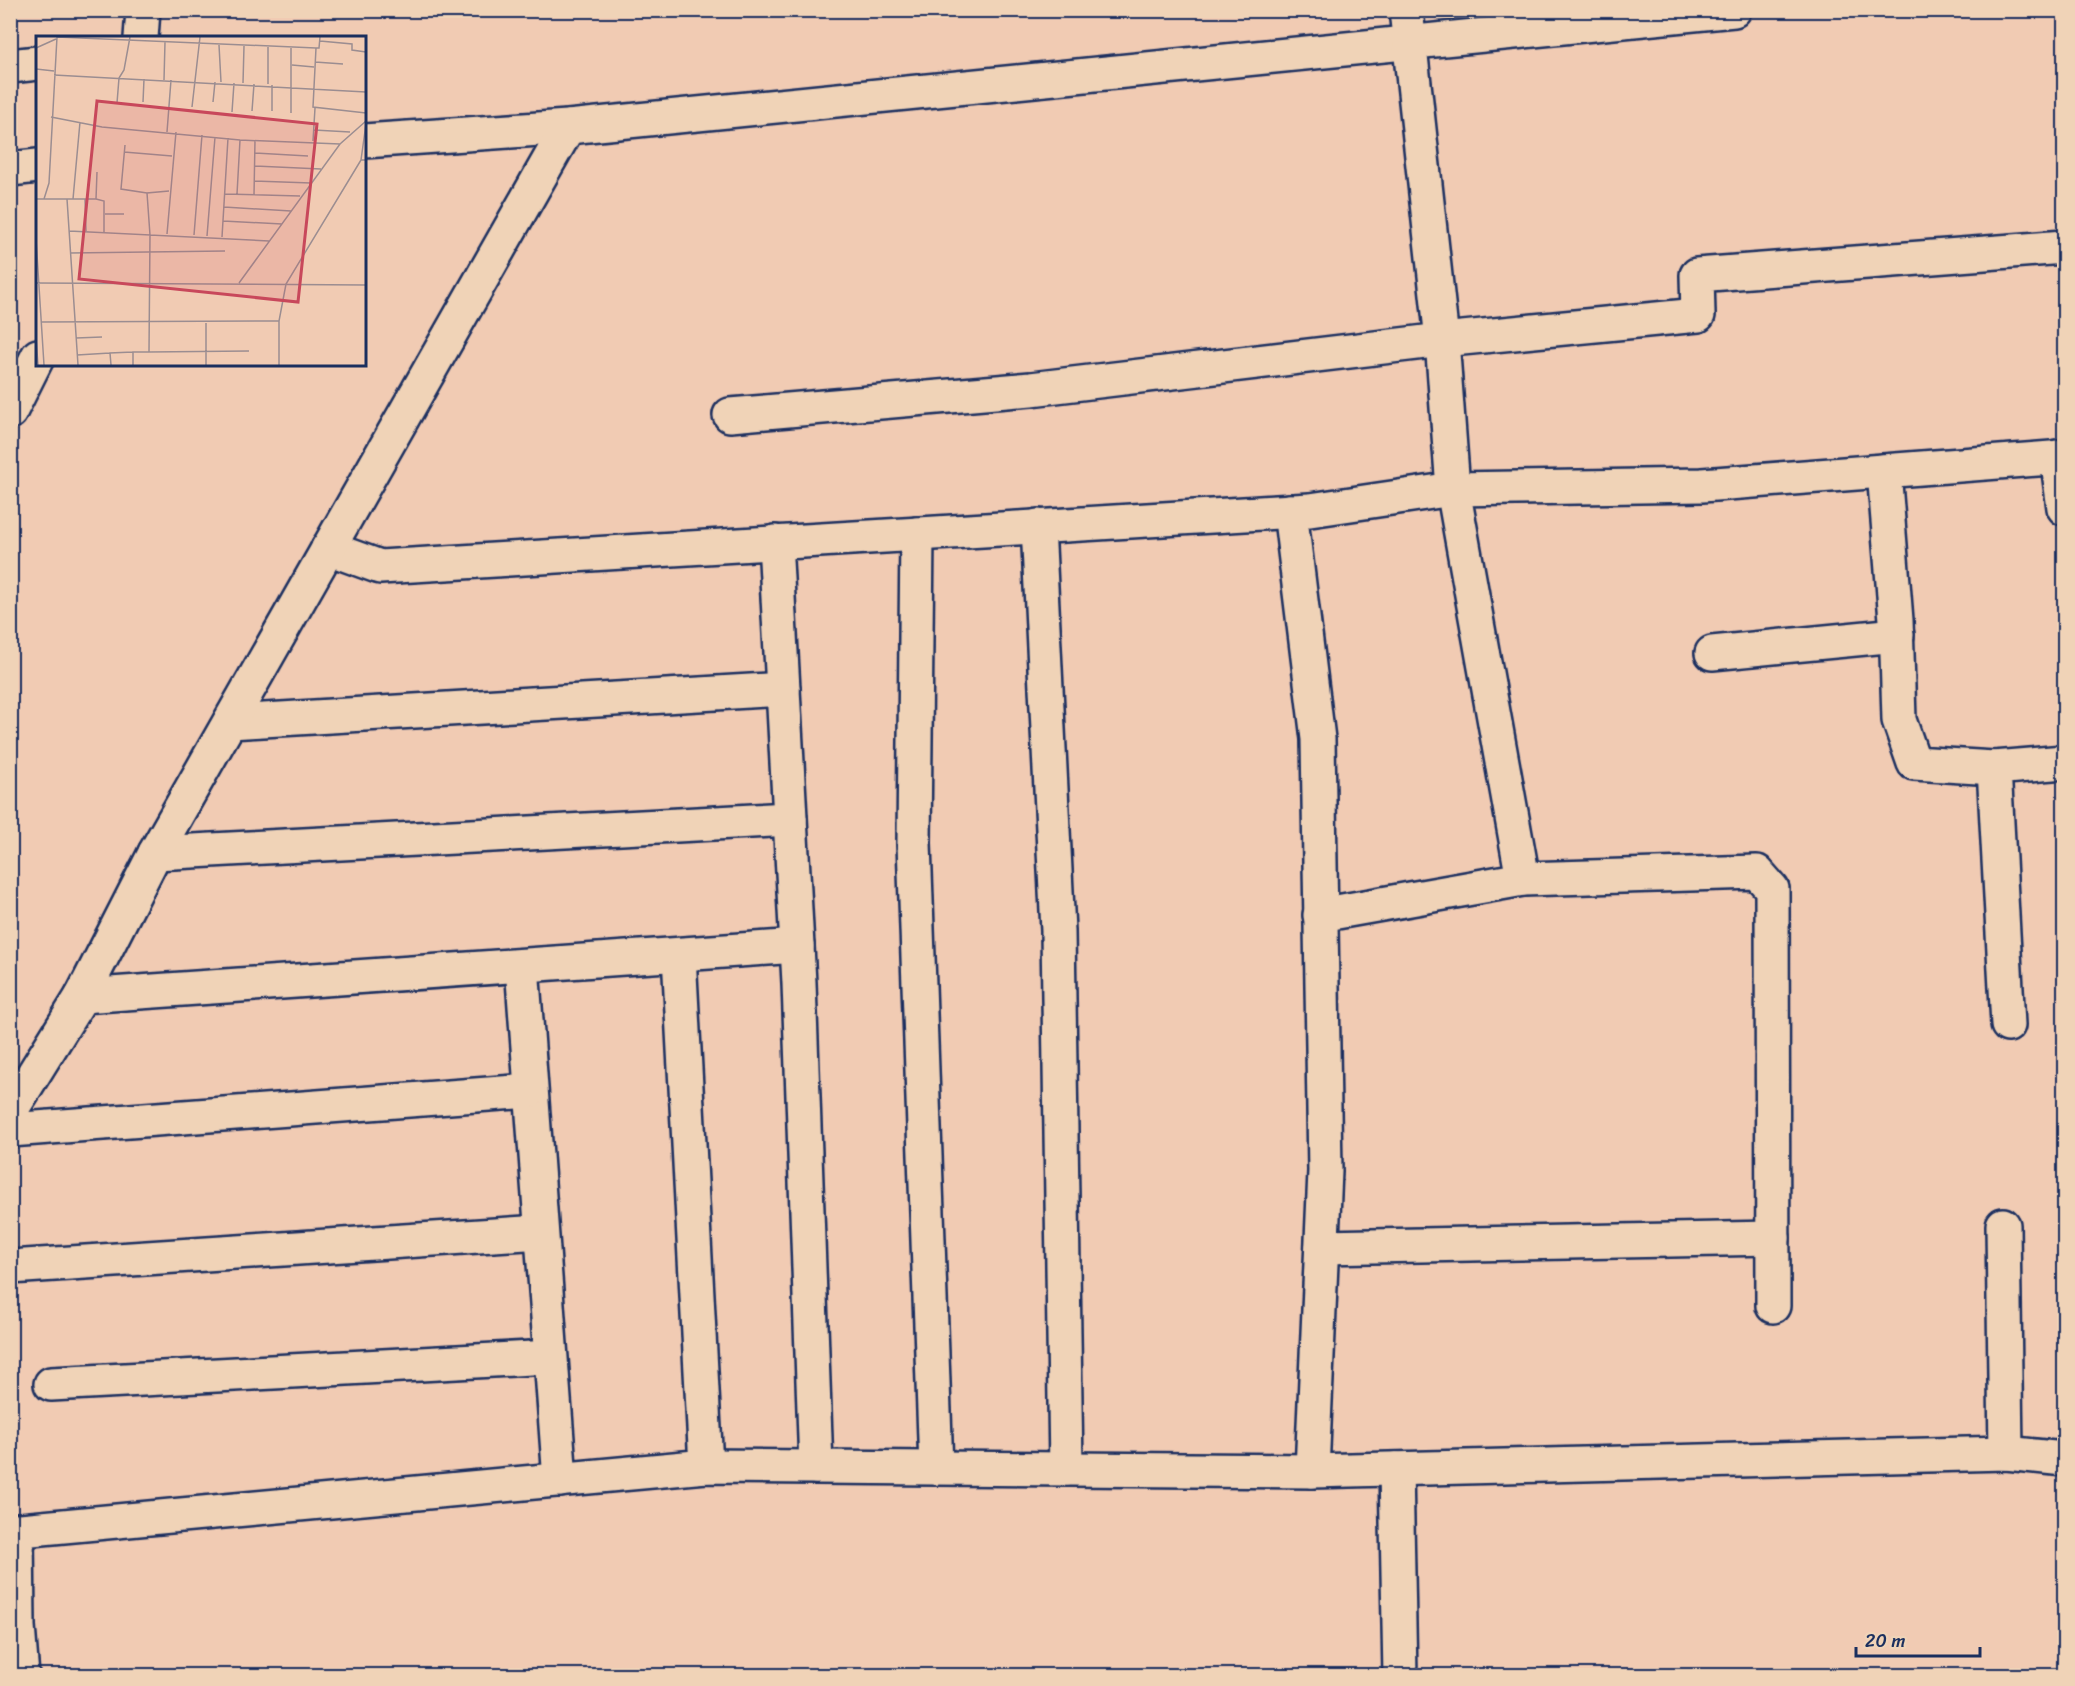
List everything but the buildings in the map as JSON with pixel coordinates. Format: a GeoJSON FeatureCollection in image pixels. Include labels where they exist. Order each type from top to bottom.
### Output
{"type":"FeatureCollection","features":[{"type":"Feature","properties":{"kind":"street"},"geometry":{"type":"LineString","coordinates":[[141,36],[143,10]]}},
{"type":"Feature","properties":{"kind":"street"},"geometry":{"type":"LineString","coordinates":[[1406,10],[1442,340],[1453,489],[1523,879]]}},
{"type":"Feature","properties":{"kind":"street"},"geometry":{"type":"LineString","coordinates":[[366,141],[568,127],[1409,45],[1734,10]]}},
{"type":"Feature","properties":{"kind":"street"},"geometry":{"type":"LineString","coordinates":[[10,66],[36,63]]}},
{"type":"Feature","properties":{"kind":"street"},"geometry":{"type":"LineString","coordinates":[[10,1112],[82,996],[155,853],[568,127]]}},
{"type":"Feature","properties":{"kind":"street"},"geometry":{"type":"LineString","coordinates":[[10,169],[36,166]]}},
{"type":"Feature","properties":{"kind":"street"},"geometry":{"type":"LineString","coordinates":[[730,415],[1031,389],[1442,340],[1698,315],[1697,275],[2064,247]]}},
{"type":"Feature","properties":{"kind":"street"},"geometry":{"type":"LineString","coordinates":[[10,412],[36,360]]}},
{"type":"Feature","properties":{"kind":"street"},"geometry":{"type":"LineString","coordinates":[[328,548],[380,567],[1290,511],[1453,489],[1702,485],[2061,457],[2064,508]]}},
{"type":"Feature","properties":{"kind":"street"},"geometry":{"type":"LineString","coordinates":[[1884,471],[1896,635],[1899,720],[1914,764],[1994,768],[2064,762]]}},
{"type":"Feature","properties":{"kind":"street"},"geometry":{"type":"LineString","coordinates":[[1290,511],[1318,739],[1325,1171],[1312,1471]]}},
{"type":"Feature","properties":{"kind":"street"},"geometry":{"type":"LineString","coordinates":[[1038,526],[1058,931],[1066,1469]]}},
{"type":"Feature","properties":{"kind":"street"},"geometry":{"type":"LineString","coordinates":[[917,534],[914,843],[936,1468]]}},
{"type":"Feature","properties":{"kind":"street"},"geometry":{"type":"LineString","coordinates":[[775,542],[797,946],[816,1467]]}},
{"type":"Feature","properties":{"kind":"street"},"geometry":{"type":"LineString","coordinates":[[1712,653],[1896,635]]}},
{"type":"Feature","properties":{"kind":"street"},"geometry":{"type":"LineString","coordinates":[[230,722],[783,689]]}},
{"type":"Feature","properties":{"kind":"street"},"geometry":{"type":"LineString","coordinates":[[1994,768],[2008,1025]]}},
{"type":"Feature","properties":{"kind":"street"},"geometry":{"type":"LineString","coordinates":[[155,853],[790,819]]}},
{"type":"Feature","properties":{"kind":"street"},"geometry":{"type":"LineString","coordinates":[[1320,915],[1523,879],[1757,872],[1772,889],[1773,1306]]}},
{"type":"Feature","properties":{"kind":"street"},"geometry":{"type":"LineString","coordinates":[[82,996],[797,946]]}},
{"type":"Feature","properties":{"kind":"street"},"geometry":{"type":"LineString","coordinates":[[679,955],[706,1466]]}},
{"type":"Feature","properties":{"kind":"street"},"geometry":{"type":"LineString","coordinates":[[522,966],[529,1091],[560,1480]]}},
{"type":"Feature","properties":{"kind":"street"},"geometry":{"type":"LineString","coordinates":[[10,1130],[529,1091]]}},
{"type":"Feature","properties":{"kind":"street"},"geometry":{"type":"LineString","coordinates":[[2003,1225],[2006,1453]]}},
{"type":"Feature","properties":{"kind":"street"},"geometry":{"type":"LineString","coordinates":[[10,1266],[541,1232]]}},
{"type":"Feature","properties":{"kind":"street"},"geometry":{"type":"LineString","coordinates":[[1322,1247],[1773,1238]]}},
{"type":"Feature","properties":{"kind":"street"},"geometry":{"type":"LineString","coordinates":[[51,1384],[550,1357]]}},
{"type":"Feature","properties":{"kind":"street"},"geometry":{"type":"LineString","coordinates":[[22,1676],[14,1626],[14,1530],[706,1466],[1312,1471],[2006,1453],[2064,1458]]}},
{"type":"Feature","properties":{"kind":"street"},"geometry":{"type":"LineString","coordinates":[[1395,1469],[1401,1676]]}}]}
